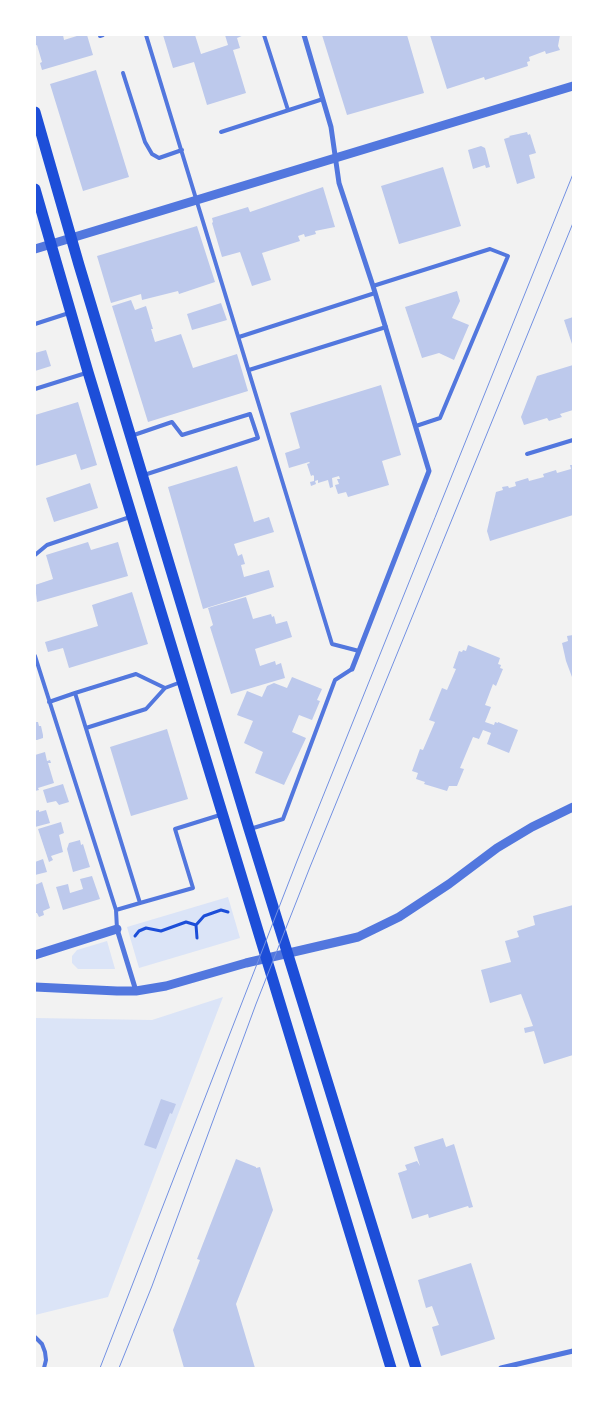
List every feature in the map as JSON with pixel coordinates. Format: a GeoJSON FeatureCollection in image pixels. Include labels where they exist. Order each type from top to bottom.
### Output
{"type":"FeatureCollection","features":[{"type":"Feature","properties":{"kind":"main road"},"geometry":{"type":"LineString","coordinates":[[35,112],[249,830],[416,1368]]}},
{"type":"Feature","properties":{"kind":"main road"},"geometry":{"type":"LineString","coordinates":[[35,189],[88,372],[391,1368]]}},
{"type":"Feature","properties":{"kind":"street"},"geometry":{"type":"LineString","coordinates":[[304,35],[331,127],[339,183],[386,327],[429,471],[352,669]]}},
{"type":"Feature","properties":{"kind":"street"},"geometry":{"type":"LineString","coordinates":[[35,249],[573,86]]}},
{"type":"Feature","properties":{"kind":"street"},"geometry":{"type":"LineString","coordinates":[[35,987],[136,991],[166,986],[267,958],[358,937],[399,918],[449,884],[496,848],[532,826],[573,807]]}},
{"type":"Feature","properties":{"kind":"street"},"geometry":{"type":"LineString","coordinates":[[35,955],[117,930],[136,991]]}},
{"type":"Feature","properties":{"kind":"street"},"geometry":{"type":"LineString","coordinates":[[501,1368],[573,1351]]}},
{"type":"Feature","properties":{"kind":"lane"},"geometry":{"type":"LineString","coordinates":[[146,35],[332,644],[359,651]]}},
{"type":"Feature","properties":{"kind":"lane"},"geometry":{"type":"LineString","coordinates":[[264,35],[288,110]]}},
{"type":"Feature","properties":{"kind":"lane"},"geometry":{"type":"LineString","coordinates":[[123,74],[145,142],[152,154],[159,158],[182,150]]}},
{"type":"Feature","properties":{"kind":"lane"},"geometry":{"type":"LineString","coordinates":[[221,132],[323,99]]}},
{"type":"Feature","properties":{"kind":"lane"},"geometry":{"type":"LineString","coordinates":[[373,286],[490,249],[508,256],[440,418],[416,426]]}},
{"type":"Feature","properties":{"kind":"lane"},"geometry":{"type":"LineString","coordinates":[[239,337],[375,293]]}},
{"type":"Feature","properties":{"kind":"lane"},"geometry":{"type":"LineString","coordinates":[[35,324],[71,312]]}},
{"type":"Feature","properties":{"kind":"lane"},"geometry":{"type":"LineString","coordinates":[[249,370],[386,327]]}},
{"type":"Feature","properties":{"kind":"lane"},"geometry":{"type":"LineString","coordinates":[[35,389],[88,372]]}},
{"type":"Feature","properties":{"kind":"lane"},"geometry":{"type":"LineString","coordinates":[[132,436],[172,422],[182,435],[250,414],[258,438],[144,476]]}},
{"type":"Feature","properties":{"kind":"lane"},"geometry":{"type":"LineString","coordinates":[[526,454],[573,440]]}},
{"type":"Feature","properties":{"kind":"lane"},"geometry":{"type":"LineString","coordinates":[[35,554],[47,545],[132,517]]}},
{"type":"Feature","properties":{"kind":"lane"},"geometry":{"type":"LineString","coordinates":[[35,656],[116,910],[117,930]]}},
{"type":"Feature","properties":{"kind":"lane"},"geometry":{"type":"LineString","coordinates":[[249,830],[283,818],[335,680],[352,669]]}},
{"type":"Feature","properties":{"kind":"lane"},"geometry":{"type":"LineString","coordinates":[[49,702],[136,674],[165,688]]}},
{"type":"Feature","properties":{"kind":"lane"},"geometry":{"type":"LineString","coordinates":[[86,728],[146,710],[165,688],[183,681]]}},
{"type":"Feature","properties":{"kind":"lane"},"geometry":{"type":"LineString","coordinates":[[75,693],[140,903]]}},
{"type":"Feature","properties":{"kind":"lane"},"geometry":{"type":"LineString","coordinates":[[116,910],[193,888],[175,829],[222,815]]}},
{"type":"Feature","properties":{"kind":"lane"},"geometry":{"type":"LineString","coordinates":[[35,1337],[42,1344],[45,1352],[44,1368]]}},
{"type":"Feature","properties":{"kind":"path"},"geometry":{"type":"LineString","coordinates":[[197,938],[196,925],[204,916],[221,910],[228,912]]}},
{"type":"Feature","properties":{"kind":"path"},"geometry":{"type":"LineString","coordinates":[[134,936],[146,928],[161,931],[186,922],[196,925]]}},
{"type":"Feature","properties":{"kind":"shaded area"},"geometry":{"type":"Polygon","coordinates":[[[228,897],[240,938],[139,968],[127,927],[228,897]]]}},
{"type":"Feature","properties":{"kind":"shaded area"},"geometry":{"type":"Polygon","coordinates":[[[107,941],[115,969],[78,969],[72,963],[72,956],[77,950],[107,941]]]}},
{"type":"Feature","properties":{"kind":"shaded area"},"geometry":{"type":"Polygon","coordinates":[[[223,997],[108,1297],[35,1315],[35,1018],[152,1020],[223,997]]]}},
{"type":"Feature","properties":{"kind":"building"},"geometry":{"type":"Polygon","coordinates":[[[35,35],[63,35],[64,40],[87,35],[93,55],[42,70],[40,63],[42,62],[37,45],[35,46],[35,35]]]}},
{"type":"Feature","properties":{"kind":"building"},"geometry":{"type":"Polygon","coordinates":[[[163,35],[195,35],[201,54],[228,45],[225,35],[244,35],[237,38],[240,48],[233,50],[246,93],[207,105],[194,62],[173,68],[163,35]]]}},
{"type":"Feature","properties":{"kind":"building"},"geometry":{"type":"Polygon","coordinates":[[[322,35],[407,35],[424,93],[347,115],[322,35]]]}},
{"type":"Feature","properties":{"kind":"building"},"geometry":{"type":"Polygon","coordinates":[[[430,35],[560,35],[558,46],[560,50],[546,54],[545,51],[529,57],[528,66],[485,80],[484,77],[447,89],[430,35]]]}},
{"type":"Feature","properties":{"kind":"building"},"geometry":{"type":"Polygon","coordinates":[[[96,70],[129,177],[83,191],[50,84],[96,70]]]}},
{"type":"Feature","properties":{"kind":"building"},"geometry":{"type":"Polygon","coordinates":[[[527,132],[528,135],[530,134],[536,153],[529,155],[535,178],[517,184],[504,139],[527,132]]]}},
{"type":"Feature","properties":{"kind":"building"},"geometry":{"type":"Polygon","coordinates":[[[481,146],[485,148],[490,167],[486,168],[485,165],[473,169],[468,150],[481,146]]]}},
{"type":"Feature","properties":{"kind":"building"},"geometry":{"type":"Polygon","coordinates":[[[443,167],[461,226],[399,244],[381,186],[443,167]]]}},
{"type":"Feature","properties":{"kind":"building"},"geometry":{"type":"Polygon","coordinates":[[[323,187],[335,227],[315,231],[316,234],[305,237],[304,234],[298,236],[300,241],[262,253],[271,280],[252,286],[240,252],[222,257],[212,218],[248,207],[250,212],[323,187]]]}},
{"type":"Feature","properties":{"kind":"building"},"geometry":{"type":"Polygon","coordinates":[[[197,226],[215,282],[179,294],[178,291],[142,300],[141,294],[111,303],[97,256],[197,226]]]}},
{"type":"Feature","properties":{"kind":"building"},"geometry":{"type":"Polygon","coordinates":[[[457,291],[460,301],[452,318],[469,325],[454,360],[439,353],[422,358],[405,307],[457,291]]]}},
{"type":"Feature","properties":{"kind":"building"},"geometry":{"type":"Polygon","coordinates":[[[131,300],[135,310],[146,306],[155,342],[181,334],[193,368],[237,354],[248,391],[148,422],[112,306],[131,300]]]}},
{"type":"Feature","properties":{"kind":"building"},"geometry":{"type":"Polygon","coordinates":[[[221,303],[227,320],[192,330],[187,314],[221,303]]]}},
{"type":"Feature","properties":{"kind":"building"},"geometry":{"type":"Polygon","coordinates":[[[573,317],[573,347],[564,320],[573,317]]]}},
{"type":"Feature","properties":{"kind":"building"},"geometry":{"type":"Polygon","coordinates":[[[46,350],[51,366],[35,371],[35,353],[46,350]]]}},
{"type":"Feature","properties":{"kind":"building"},"geometry":{"type":"Polygon","coordinates":[[[573,365],[573,410],[560,414],[562,417],[549,421],[547,418],[524,425],[521,417],[537,376],[573,365]]]}},
{"type":"Feature","properties":{"kind":"building"},"geometry":{"type":"Polygon","coordinates":[[[381,385],[401,455],[382,461],[389,485],[348,497],[346,492],[338,494],[335,485],[339,484],[337,479],[340,479],[339,476],[332,478],[333,487],[330,488],[328,480],[318,483],[318,480],[315,481],[316,484],[311,486],[310,482],[314,481],[314,476],[311,476],[307,464],[309,462],[289,468],[285,453],[300,448],[290,413],[381,385]]]}},
{"type":"Feature","properties":{"kind":"building"},"geometry":{"type":"Polygon","coordinates":[[[78,402],[97,465],[81,470],[76,454],[35,466],[35,415],[78,402]]]}},
{"type":"Feature","properties":{"kind":"building"},"geometry":{"type":"Polygon","coordinates":[[[570,465],[573,465],[573,515],[490,541],[487,531],[496,492],[503,490],[502,487],[516,486],[515,482],[528,478],[529,481],[544,477],[543,474],[556,470],[557,473],[571,469],[570,465]]]}},
{"type":"Feature","properties":{"kind":"building"},"geometry":{"type":"Polygon","coordinates":[[[237,466],[254,522],[269,517],[274,532],[234,544],[238,556],[242,554],[245,564],[241,565],[244,577],[269,570],[274,587],[203,609],[168,487],[237,466]]]}},
{"type":"Feature","properties":{"kind":"building"},"geometry":{"type":"Polygon","coordinates":[[[90,483],[98,508],[54,522],[46,498],[90,483]]]}},
{"type":"Feature","properties":{"kind":"building"},"geometry":{"type":"Polygon","coordinates":[[[88,542],[91,550],[118,542],[128,576],[37,602],[35,585],[53,579],[46,555],[88,542]]]}},
{"type":"Feature","properties":{"kind":"building"},"geometry":{"type":"Polygon","coordinates":[[[132,592],[148,644],[69,668],[63,648],[48,652],[45,642],[98,626],[92,605],[132,592]]]}},
{"type":"Feature","properties":{"kind":"building"},"geometry":{"type":"Polygon","coordinates":[[[246,597],[253,619],[271,614],[272,617],[274,616],[276,624],[287,621],[292,637],[255,649],[260,666],[275,661],[276,665],[281,663],[285,678],[231,694],[210,627],[213,625],[208,608],[246,597]]]}},
{"type":"Feature","properties":{"kind":"building"},"geometry":{"type":"Polygon","coordinates":[[[573,635],[572,677],[562,643],[568,641],[567,636],[573,635]]]}},
{"type":"Feature","properties":{"kind":"building"},"geometry":{"type":"Polygon","coordinates":[[[468,645],[500,658],[498,664],[503,669],[496,686],[493,684],[485,705],[491,707],[485,722],[494,725],[495,722],[498,722],[518,730],[509,753],[487,744],[491,733],[483,730],[479,739],[473,737],[460,768],[464,769],[457,786],[449,786],[447,791],[424,784],[425,782],[416,779],[418,773],[412,771],[420,749],[423,750],[435,722],[429,720],[442,688],[447,690],[456,669],[453,668],[459,651],[466,651],[468,645]]]}},
{"type":"Feature","properties":{"kind":"building"},"geometry":{"type":"Polygon","coordinates":[[[292,677],[322,689],[317,700],[320,701],[312,720],[299,715],[292,732],[306,738],[284,785],[255,773],[263,752],[244,743],[253,721],[237,715],[247,691],[262,697],[267,686],[274,683],[287,688],[292,677]]]}},
{"type":"Feature","properties":{"kind":"building"},"geometry":{"type":"Polygon","coordinates":[[[35,722],[38,722],[39,726],[41,726],[43,735],[43,738],[37,740],[35,740],[35,722]]]}},
{"type":"Feature","properties":{"kind":"building"},"geometry":{"type":"Polygon","coordinates":[[[167,729],[188,799],[131,816],[110,747],[167,729]]]}},
{"type":"Feature","properties":{"kind":"building"},"geometry":{"type":"Polygon","coordinates":[[[45,752],[47,761],[50,760],[51,763],[48,763],[54,783],[38,788],[39,790],[35,791],[35,755],[45,752]]]}},
{"type":"Feature","properties":{"kind":"building"},"geometry":{"type":"Polygon","coordinates":[[[63,784],[69,802],[59,805],[56,801],[47,803],[43,790],[63,784]]]}},
{"type":"Feature","properties":{"kind":"building"},"geometry":{"type":"Polygon","coordinates":[[[39,810],[39,812],[46,810],[50,823],[35,827],[35,811],[39,810]]]}},
{"type":"Feature","properties":{"kind":"building"},"geometry":{"type":"Polygon","coordinates":[[[61,822],[64,833],[59,835],[63,852],[51,856],[53,860],[49,862],[38,829],[61,822]]]}},
{"type":"Feature","properties":{"kind":"building"},"geometry":{"type":"Polygon","coordinates":[[[80,840],[90,867],[73,872],[67,849],[69,843],[80,840]]]}},
{"type":"Feature","properties":{"kind":"building"},"geometry":{"type":"Polygon","coordinates":[[[43,859],[47,872],[35,875],[35,862],[43,859]]]}},
{"type":"Feature","properties":{"kind":"building"},"geometry":{"type":"Polygon","coordinates":[[[92,876],[100,899],[63,910],[56,887],[68,884],[70,893],[83,889],[80,879],[92,876]]]}},
{"type":"Feature","properties":{"kind":"building"},"geometry":{"type":"Polygon","coordinates":[[[42,882],[50,908],[43,911],[44,915],[39,917],[35,913],[35,885],[42,882]]]}},
{"type":"Feature","properties":{"kind":"building"},"geometry":{"type":"Polygon","coordinates":[[[573,905],[573,1055],[544,1064],[534,1031],[525,1033],[524,1028],[533,1026],[521,994],[490,1003],[481,970],[511,962],[505,941],[519,937],[517,931],[535,925],[533,916],[573,905]]]}},
{"type":"Feature","properties":{"kind":"building"},"geometry":{"type":"Polygon","coordinates":[[[161,1099],[176,1104],[172,1114],[170,1113],[156,1149],[144,1145],[161,1099]]]}},
{"type":"Feature","properties":{"kind":"building"},"geometry":{"type":"Polygon","coordinates":[[[443,1138],[446,1147],[454,1144],[473,1207],[469,1208],[468,1206],[429,1218],[428,1214],[412,1219],[398,1173],[407,1170],[405,1165],[417,1161],[420,1166],[414,1147],[443,1138]]]}},
{"type":"Feature","properties":{"kind":"building"},"geometry":{"type":"Polygon","coordinates":[[[236,1159],[256,1168],[260,1167],[273,1210],[236,1304],[255,1368],[184,1368],[173,1330],[200,1260],[197,1259],[236,1159]]]}},
{"type":"Feature","properties":{"kind":"building"},"geometry":{"type":"Polygon","coordinates":[[[471,1263],[495,1339],[441,1356],[432,1327],[439,1325],[432,1306],[426,1308],[418,1280],[471,1263]]]}},
{"type":"Feature","properties":{"kind":"tram line"},"geometry":{"type":"LineString","coordinates":[[100,1368],[297,861],[573,174]]}},
{"type":"Feature","properties":{"kind":"tram line"},"geometry":{"type":"LineString","coordinates":[[119,1368],[152,1286],[256,1004],[310,867],[573,223]]}}]}
